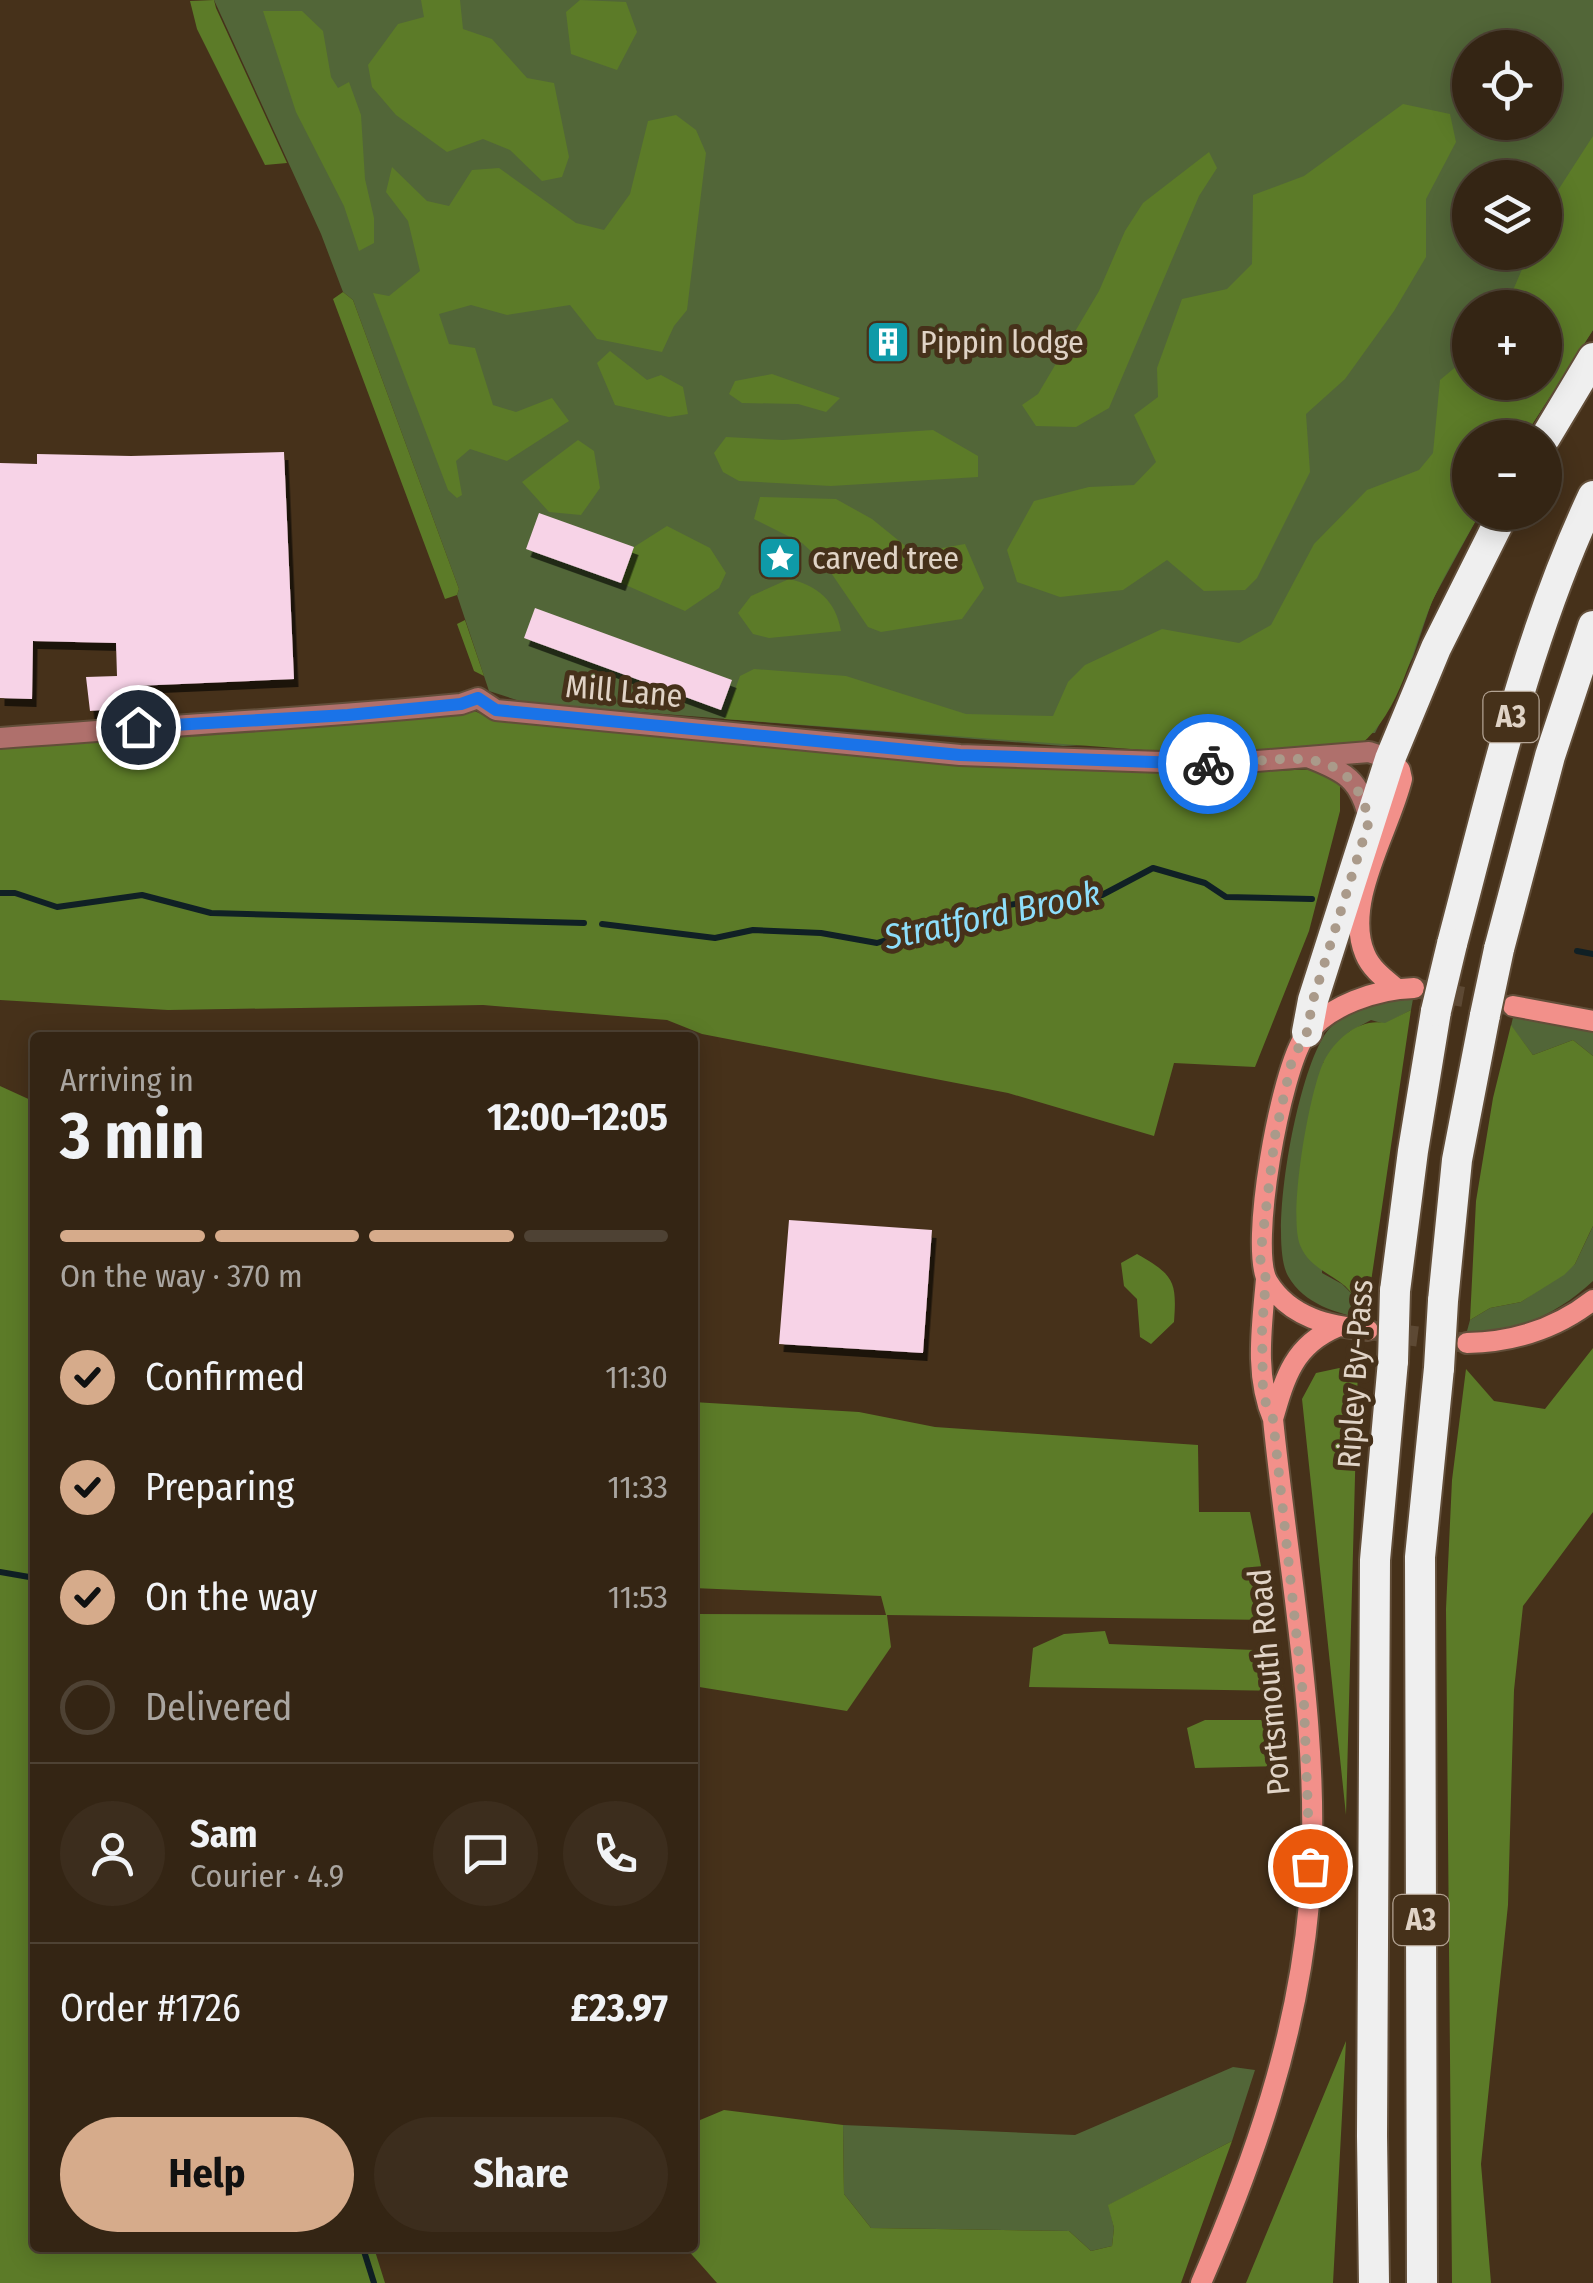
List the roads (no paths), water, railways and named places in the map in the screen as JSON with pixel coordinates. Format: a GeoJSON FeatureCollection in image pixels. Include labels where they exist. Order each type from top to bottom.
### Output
{"type":"FeatureCollection","features":[{"type":"Feature","properties":{"kind":"highway"},"geometry":{"type":"LineString","coordinates":[[1556,420],[1593,358]]}},
{"type":"Feature","properties":{"kind":"highway","name":"Ripley By-Pass"},"geometry":{"type":"LineString","coordinates":[[1374,2283],[1376,1560],[1395,1291],[1412,1150],[1436,1010],[1504,736],[1575,534],[1593,496]]}},
{"type":"Feature","properties":{"kind":"highway"},"geometry":{"type":"LineString","coordinates":[[1307,1032],[1313,1000],[1390,758],[1436,648],[1495,530]]}},
{"type":"Feature","properties":{"kind":"highway","name":"A3"},"geometry":{"type":"LineString","coordinates":[[1422,2283],[1420,1557],[1442,1302],[1457,1160],[1498,1010],[1498,949],[1550,756],[1593,626]]}},
{"type":"Feature","properties":{"kind":"main road"},"geometry":{"type":"LineString","coordinates":[[1307,1032],[1358,1000],[1406,988],[1372,966],[1364,954],[1358,923],[1378,846],[1402,779],[1390,758]]}},
{"type":"Feature","properties":{"kind":"main road"},"geometry":{"type":"LineString","coordinates":[[1498,1010],[1593,1021]]}},
{"type":"Feature","properties":{"kind":"main road","name":"Portsmouth Road"},"geometry":{"type":"LineString","coordinates":[[1200,2283],[1258,2144],[1276,2084],[1292,2020],[1309,1900],[1310,1815],[1304,1704],[1273,1419],[1263,1396],[1266,1279],[1260,1258],[1275,1136],[1292,1060],[1307,1032]]}},
{"type":"Feature","properties":{"kind":"main road"},"geometry":{"type":"LineString","coordinates":[[1266,1279],[1289,1305],[1314,1320],[1368,1330]]}},
{"type":"Feature","properties":{"kind":"main road"},"geometry":{"type":"LineString","coordinates":[[1467,1342],[1496,1342],[1534,1333],[1567,1319],[1593,1300]]}},
{"type":"Feature","properties":{"kind":"main road","name":"Portsmouth Road"},"geometry":{"type":"LineString","coordinates":[[1273,1419],[1302,1348],[1336,1327]]}},
{"type":"Feature","properties":{"kind":"street","name":"Mill Lane"},"geometry":{"type":"LineString","coordinates":[[0,738],[348,715],[461,704],[478,698],[496,710],[960,755],[1220,764],[1369,752],[1390,758]]}},
{"type":"Feature","properties":{"kind":"street"},"geometry":{"type":"LineString","coordinates":[[1308,757],[1352,779],[1364,798],[1369,821]]}},
{"type":"Feature","properties":{"kind":"waterway","name":"Stratford Brook"},"geometry":{"type":"LineString","coordinates":[[602,924],[715,938],[753,930],[821,933],[877,943],[979,910],[1069,895],[1102,895],[1153,868],[1205,883],[1226,897],[1312,899]]}},
{"type":"Feature","properties":{"kind":"waterway","name":"Stratford Brook"},"geometry":{"type":"LineString","coordinates":[[0,893],[15,893],[57,907],[142,895],[211,913],[584,923]]}},
{"type":"Feature","properties":{"kind":"waterway","name":"Stratford Brook"},"geometry":{"type":"LineString","coordinates":[[1577,951],[1593,954]]}},
{"type":"Feature","properties":{"kind":"waterway"},"geometry":{"type":"LineString","coordinates":[[0,1572],[30,1577]]}},
{"type":"Feature","properties":{"kind":"waterway"},"geometry":{"type":"LineString","coordinates":[[364,2252],[374,2283]]}},
{"type":"Feature","properties":{"kind":"tunnel"},"geometry":{"type":"LineString","coordinates":[[1414,988],[1513,1006]]}},
{"type":"Feature","properties":{"kind":"tunnel"},"geometry":{"type":"LineString","coordinates":[[1368,1330],[1467,1343]]}},
{"type":"Feature","properties":{"kind":"place","name":"Pippin lodge"},"geometry":{"type":"Point","coordinates":[888,342]}},
{"type":"Feature","properties":{"kind":"place","name":"carved tree"},"geometry":{"type":"Point","coordinates":[780,558]}}]}
